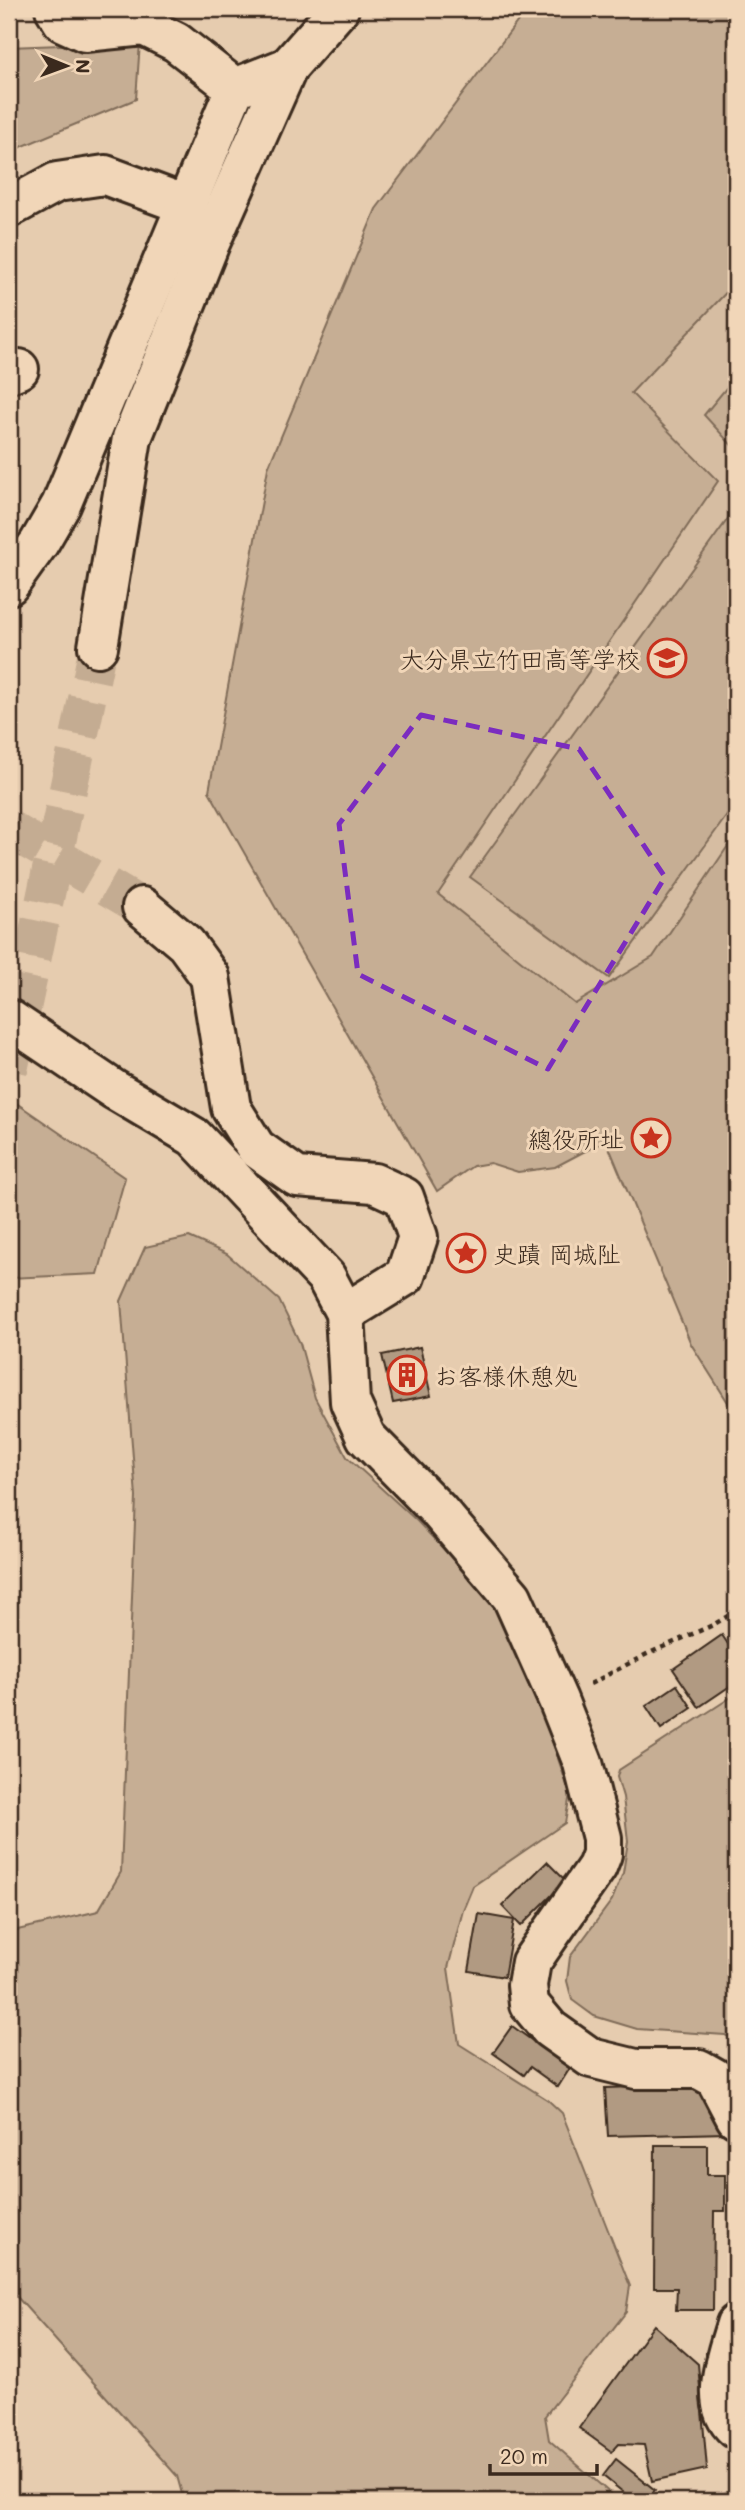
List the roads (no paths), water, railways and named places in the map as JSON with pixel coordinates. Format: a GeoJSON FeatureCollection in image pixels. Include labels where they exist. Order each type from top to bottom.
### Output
{"type":"FeatureCollection","features":[{"type":"Feature","properties":{"kind":"street"},"geometry":{"type":"LineString","coordinates":[[55,9],[62,22],[85,32],[144,26],[176,42],[235,88]]}},
{"type":"Feature","properties":{"kind":"street"},"geometry":{"type":"LineString","coordinates":[[98,647],[132,438],[210,243],[288,66],[339,9]]}},
{"type":"Feature","properties":{"kind":"street"},"geometry":{"type":"LineString","coordinates":[[9,585],[39,543],[61,505],[235,88],[288,66]]}},
{"type":"Feature","properties":{"kind":"street"},"geometry":{"type":"LineString","coordinates":[[9,208],[57,182],[105,175],[186,205]]}},
{"type":"Feature","properties":{"kind":"street"},"geometry":{"type":"LineString","coordinates":[[142,907],[186,944],[210,977],[231,1108],[256,1148],[297,1177],[374,1183],[404,1197],[418,1237],[405,1276],[345,1312]]}},
{"type":"Feature","properties":{"kind":"street"},"geometry":{"type":"LineString","coordinates":[[9,1019],[113,1089],[194,1137],[326,1277],[345,1312],[350,1402],[366,1437],[438,1510],[512,1597],[583,1763],[602,1838],[602,1854],[597,1867],[531,1962],[527,1985],[529,2004],[550,2029],[591,2058],[636,2069],[699,2069],[715,2078],[736,2118]]}},
{"type":"Feature","properties":{"kind":"street"},"geometry":{"type":"LineString","coordinates":[[736,2324],[723,2371],[722,2398],[728,2422],[736,2430]]}},
{"type":"Feature","properties":{"kind":"tunnel"},"geometry":{"type":"LineString","coordinates":[[9,1070],[98,647]]}},
{"type":"Feature","properties":{"kind":"tunnel"},"geometry":{"type":"LineString","coordinates":[[9,829],[142,907]]}},
{"type":"Feature","properties":{"kind":"place","name":"大分県立竹田高等学校"},"geometry":{"type":"Point","coordinates":[667,658]}},
{"type":"Feature","properties":{"kind":"place","name":"總役所址"},"geometry":{"type":"Point","coordinates":[651,1138]}},
{"type":"Feature","properties":{"kind":"place","name":"史蹟 岡城阯"},"geometry":{"type":"Point","coordinates":[466,1253]}},
{"type":"Feature","properties":{"kind":"place","name":"お客様休憩処"},"geometry":{"type":"Point","coordinates":[407,1375]}}]}
